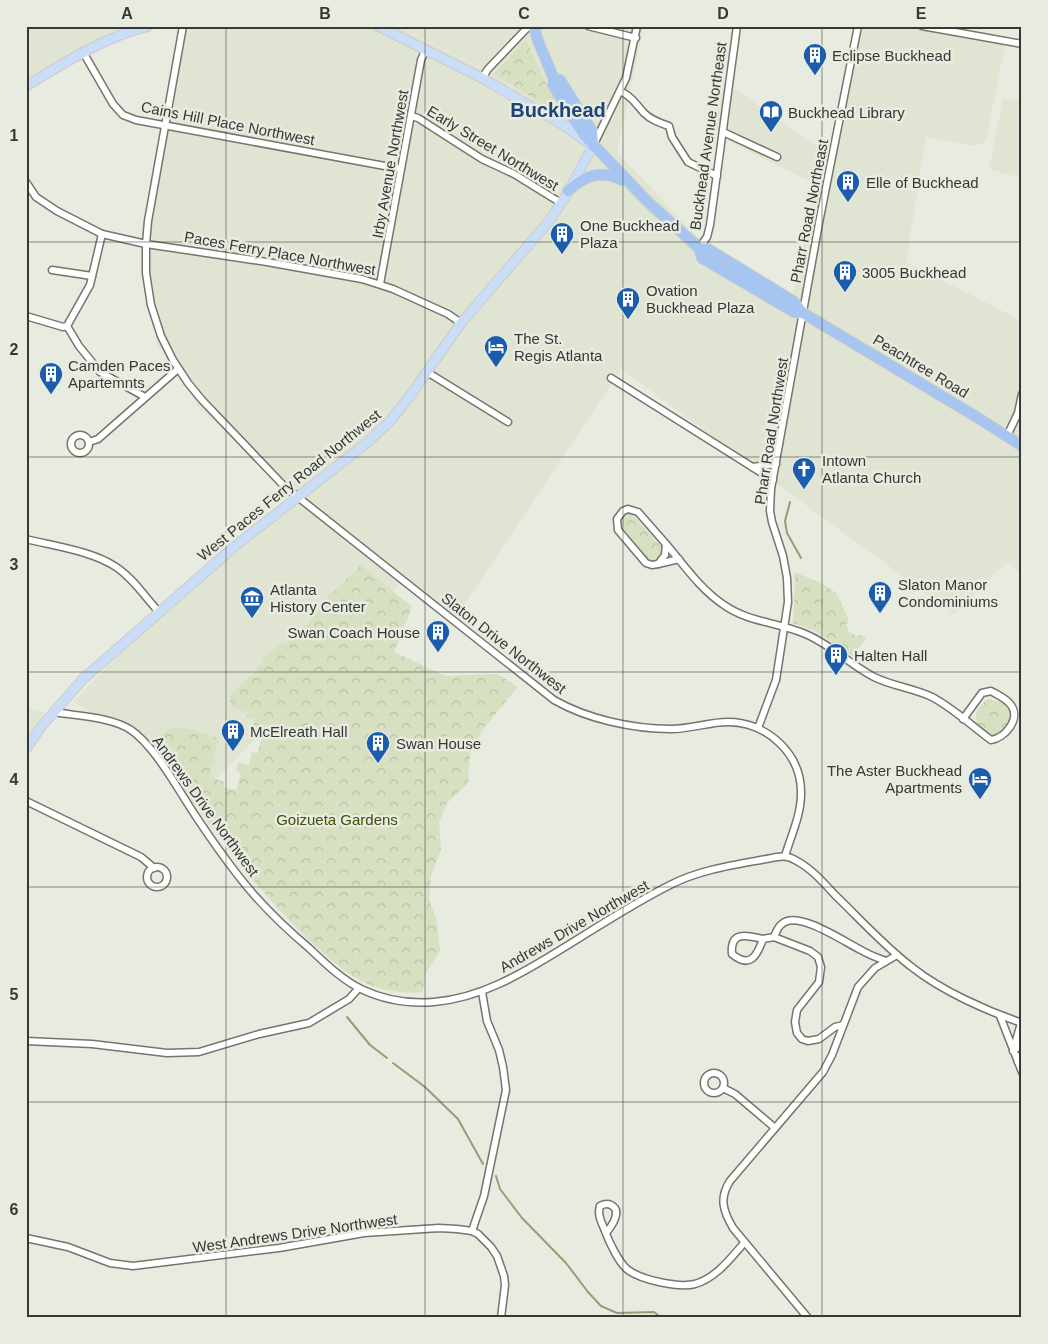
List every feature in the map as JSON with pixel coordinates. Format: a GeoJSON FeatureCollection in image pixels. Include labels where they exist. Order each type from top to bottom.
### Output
{"type":"FeatureCollection","features":[{"type":"Feature","properties":{"kind":"highway"},"geometry":{"type":"LineString","coordinates":[[534,26],[538,41],[554,79],[560,80],[592,131],[593,146]]}},
{"type":"Feature","properties":{"kind":"highway","name":"Peachtree Road"},"geometry":{"type":"LineString","coordinates":[[593,146],[629,184],[699,248],[702,258],[794,312],[803,313],[1022,446]]}},
{"type":"Feature","properties":{"kind":"highway"},"geometry":{"type":"LineString","coordinates":[[568,191],[581,181],[599,174],[611,175],[629,184]]}},
{"type":"Feature","properties":{"kind":"main road"},"geometry":{"type":"LineString","coordinates":[[26,86],[83,52],[120,34],[149,26]]}},
{"type":"Feature","properties":{"kind":"main road"},"geometry":{"type":"LineString","coordinates":[[378,26],[482,78],[565,126],[593,146]]}},
{"type":"Feature","properties":{"kind":"main road","name":"West Paces Ferry Road Northwest"},"geometry":{"type":"LineString","coordinates":[[26,749],[41,727],[83,679],[235,546],[298,498],[380,431],[406,403],[461,323],[536,238],[561,203],[593,146]]}},
{"type":"Feature","properties":{"kind":"street","name":"Slaton Drive Northwest"},"geometry":{"type":"LineString","coordinates":[[183,26],[146,244],[146,273],[151,305],[161,336],[178,369],[202,400],[271,474],[298,498],[544,692],[567,707],[596,717],[657,728],[684,728],[729,722],[744,723],[772,736],[785,748],[794,762],[800,779],[800,807],[786,856]]}},
{"type":"Feature","properties":{"kind":"street"},"geometry":{"type":"LineString","coordinates":[[482,78],[488,69],[529,26]]}},
{"type":"Feature","properties":{"kind":"street"},"geometry":{"type":"LineString","coordinates":[[588,26],[636,38]]}},
{"type":"Feature","properties":{"kind":"street"},"geometry":{"type":"LineString","coordinates":[[593,146],[626,78],[638,26]]}},
{"type":"Feature","properties":{"kind":"street","name":"Buckhead Avenue Northeast"},"geometry":{"type":"LineString","coordinates":[[699,248],[708,232],[737,26]]}},
{"type":"Feature","properties":{"kind":"street","name":"Pharr Road Northeast"},"geometry":{"type":"LineString","coordinates":[[803,313],[858,26]]}},
{"type":"Feature","properties":{"kind":"street"},"geometry":{"type":"LineString","coordinates":[[922,26],[1022,44]]}},
{"type":"Feature","properties":{"kind":"street","name":"Irby Avenue Northwest"},"geometry":{"type":"LineString","coordinates":[[380,284],[421,60],[426,49]]}},
{"type":"Feature","properties":{"kind":"street","name":"Cains Hill Place Northwest"},"geometry":{"type":"LineString","coordinates":[[83,52],[113,104],[123,114],[136,120],[401,169]]}},
{"type":"Feature","properties":{"kind":"street"},"geometry":{"type":"LineString","coordinates":[[620,91],[632,98],[645,114],[656,122],[669,126],[672,137],[688,162],[717,176]]}},
{"type":"Feature","properties":{"kind":"street","name":"Early Street Northwest"},"geometry":{"type":"LineString","coordinates":[[411,116],[418,118],[482,159],[514,174],[561,203]]}},
{"type":"Feature","properties":{"kind":"street"},"geometry":{"type":"LineString","coordinates":[[723,132],[777,157]]}},
{"type":"Feature","properties":{"kind":"street","name":"Paces Ferry Place Northwest"},"geometry":{"type":"LineString","coordinates":[[26,182],[36,196],[102,234],[146,244],[362,279],[380,284],[448,314],[461,323]]}},
{"type":"Feature","properties":{"kind":"street"},"geometry":{"type":"LineString","coordinates":[[67,326],[90,285],[102,234]]}},
{"type":"Feature","properties":{"kind":"street"},"geometry":{"type":"LineString","coordinates":[[52,270],[92,276]]}},
{"type":"Feature","properties":{"kind":"street","name":"Pharr Road Northwest"},"geometry":{"type":"LineString","coordinates":[[758,728],[776,680],[785,628],[788,590],[783,556],[770,511],[773,480],[803,313]]}},
{"type":"Feature","properties":{"kind":"street"},"geometry":{"type":"LineString","coordinates":[[26,316],[63,327],[67,326]]}},
{"type":"Feature","properties":{"kind":"street"},"geometry":{"type":"LineString","coordinates":[[67,326],[79,346],[100,372],[145,397]]}},
{"type":"Feature","properties":{"kind":"street"},"geometry":{"type":"LineString","coordinates":[[89,442],[98,439],[178,369]]}},
{"type":"Feature","properties":{"kind":"street"},"geometry":{"type":"LineString","coordinates":[[427,372],[508,422]]}},
{"type":"Feature","properties":{"kind":"street"},"geometry":{"type":"LineString","coordinates":[[610,378],[773,480]]}},
{"type":"Feature","properties":{"kind":"street"},"geometry":{"type":"LineString","coordinates":[[1007,436],[1016,419],[1022,394]]}},
{"type":"Feature","properties":{"kind":"street"},"geometry":{"type":"LineString","coordinates":[[752,467],[776,464]]}},
{"type":"Feature","properties":{"kind":"street"},"geometry":{"type":"LineString","coordinates":[[679,560],[658,564],[646,562],[618,530],[616,522],[619,515],[628,510],[638,512],[706,590],[725,606],[749,618],[802,632],[818,640],[875,678],[932,698],[991,740],[997,739],[1008,731],[1015,711],[1010,702],[991,691],[982,693],[963,719]]}},
{"type":"Feature","properties":{"kind":"street"},"geometry":{"type":"LineString","coordinates":[[26,539],[91,555],[106,561],[127,576],[159,612]]}},
{"type":"Feature","properties":{"kind":"street"},"geometry":{"type":"LineString","coordinates":[[658,564],[665,555],[666,544]]}},
{"type":"Feature","properties":{"kind":"street","name":"Andrews Drive Northwest"},"geometry":{"type":"LineString","coordinates":[[54,712],[118,723],[140,736],[156,756],[213,841],[254,895],[326,965],[358,988],[387,999],[417,1003],[449,1000],[482,992],[525,971],[647,896],[673,883],[716,868],[786,856]]}},
{"type":"Feature","properties":{"kind":"street"},"geometry":{"type":"LineString","coordinates":[[26,801],[141,857],[154,868]]}},
{"type":"Feature","properties":{"kind":"street"},"geometry":{"type":"LineString","coordinates":[[786,856],[796,860],[813,872],[897,955],[915,970],[939,985],[1000,1016],[1021,1023],[1017,1056]]}},
{"type":"Feature","properties":{"kind":"street"},"geometry":{"type":"LineString","coordinates":[[774,937],[781,924],[787,921],[805,922],[886,962]]}},
{"type":"Feature","properties":{"kind":"street"},"geometry":{"type":"LineString","coordinates":[[763,939],[753,958],[746,962],[738,960],[732,954],[731,946],[735,939],[741,936],[763,939],[774,937],[810,951],[818,958],[822,967],[819,982],[797,1010],[794,1022],[797,1033],[802,1040],[814,1040],[835,1027],[843,1025]]}},
{"type":"Feature","properties":{"kind":"street"},"geometry":{"type":"LineString","coordinates":[[808,1318],[744,1243],[725,1215],[723,1205],[724,1193],[730,1181],[823,1072],[832,1056],[854,994],[862,980],[875,968],[897,955]]}},
{"type":"Feature","properties":{"kind":"street"},"geometry":{"type":"LineString","coordinates":[[26,1041],[92,1044],[167,1053],[199,1052],[259,1034],[309,1023],[349,999],[358,988]]}},
{"type":"Feature","properties":{"kind":"street"},"geometry":{"type":"LineString","coordinates":[[482,992],[488,1021],[499,1050],[506,1090],[484,1196],[472,1231],[483,1238],[491,1247],[501,1266],[504,1276],[505,1294],[501,1318]]}},
{"type":"Feature","properties":{"kind":"street"},"geometry":{"type":"LineString","coordinates":[[1000,1016],[1022,1072]]}},
{"type":"Feature","properties":{"kind":"street"},"geometry":{"type":"LineString","coordinates":[[1017,1056],[1022,1036]]}},
{"type":"Feature","properties":{"kind":"street"},"geometry":{"type":"LineString","coordinates":[[723,1088],[735,1094],[775,1128]]}},
{"type":"Feature","properties":{"kind":"street","name":"West Andrews Drive Northwest"},"geometry":{"type":"LineString","coordinates":[[26,1238],[52,1242],[110,1263],[133,1266],[279,1248],[364,1233],[439,1228],[472,1231]]}},
{"type":"Feature","properties":{"kind":"street"},"geometry":{"type":"LineString","coordinates":[[606,1234],[622,1263],[629,1271],[678,1286],[696,1284],[712,1276],[722,1268],[744,1243]]}},
{"type":"Feature","properties":{"kind":"shaded area"},"geometry":{"type":"Polygon","coordinates":[[[26,26],[156,26],[102,43],[26,81],[26,26]]]}},
{"type":"Feature","properties":{"kind":"shaded area"},"geometry":{"type":"Polygon","coordinates":[[[181,26],[644,26],[617,152],[696,235],[793,294],[817,185],[732,143],[714,130],[721,80],[831,155],[859,26],[944,26],[943,32],[1005,44],[986,141],[976,146],[926,137],[906,262],[1022,321],[1022,575],[1008,561],[954,614],[621,369],[453,621],[400,584],[187,811],[150,745],[119,722],[106,721],[73,702],[156,617],[301,494],[201,410],[157,344],[148,259],[161,122],[181,26]]]}},
{"type":"Feature","properties":{"kind":"shaded area"},"geometry":{"type":"Polygon","coordinates":[[[1003,99],[1022,102],[1022,178],[989,169],[1003,99]]]}},
{"type":"Feature","properties":{"kind":"shaded area"},"geometry":{"type":"Polygon","coordinates":[[[26,707],[48,714],[26,755],[26,707]]]}},
{"type":"Feature","properties":{"kind":"green space"},"geometry":{"type":"Polygon","coordinates":[[[526,40],[552,96],[565,118],[494,74],[526,40]]]}},
{"type":"Feature","properties":{"kind":"green space"},"geometry":{"type":"Polygon","coordinates":[[[625,513],[635,517],[662,548],[662,555],[654,561],[646,558],[623,528],[621,520],[625,513]]]}},
{"type":"Feature","properties":{"kind":"green space","name":"Goizueta Gardens"},"geometry":{"type":"Polygon","coordinates":[[[361,565],[412,607],[394,652],[445,676],[497,674],[518,687],[483,729],[470,754],[468,784],[448,802],[439,822],[441,849],[431,876],[429,898],[437,922],[440,951],[426,973],[423,992],[393,991],[363,982],[343,969],[316,946],[290,921],[252,879],[201,812],[154,742],[166,731],[176,728],[195,730],[219,738],[213,761],[216,762],[215,765],[212,765],[209,777],[225,782],[223,787],[236,790],[241,773],[236,771],[238,762],[249,765],[252,752],[257,754],[263,733],[252,729],[255,719],[247,717],[248,712],[232,708],[229,696],[258,670],[257,668],[263,663],[263,658],[268,652],[272,652],[278,644],[285,643],[309,623],[316,608],[361,565]]]}},
{"type":"Feature","properties":{"kind":"green space"},"geometry":{"type":"Polygon","coordinates":[[[794,572],[821,583],[836,593],[849,620],[846,625],[849,632],[856,636],[862,635],[866,639],[852,656],[815,631],[793,623],[794,572]]]}},
{"type":"Feature","properties":{"kind":"green space"},"geometry":{"type":"Polygon","coordinates":[[[988,699],[1001,702],[1011,710],[1008,723],[1000,734],[985,732],[977,723],[978,711],[981,705],[988,699]]]}},
{"type":"Feature","properties":{"kind":"waterway"},"geometry":{"type":"LineString","coordinates":[[790,502],[785,521],[787,533],[801,558]]}},
{"type":"Feature","properties":{"kind":"waterway"},"geometry":{"type":"LineString","coordinates":[[347,1017],[370,1045],[387,1058]]}},
{"type":"Feature","properties":{"kind":"waterway"},"geometry":{"type":"LineString","coordinates":[[393,1063],[425,1087],[458,1119],[483,1164]]}},
{"type":"Feature","properties":{"kind":"waterway"},"geometry":{"type":"LineString","coordinates":[[496,1176],[500,1189],[522,1218],[566,1263],[601,1306],[617,1313],[654,1312],[662,1318]]}},
{"type":"Feature","properties":{"kind":"place","name":"Eclipse Buckhead"},"geometry":{"type":"Point","coordinates":[815,76]}},
{"type":"Feature","properties":{"kind":"place","name":"Buckhead Library"},"geometry":{"type":"Point","coordinates":[771,133]}},
{"type":"Feature","properties":{"kind":"place","name":"Elle of Buckhead"},"geometry":{"type":"Point","coordinates":[848,203]}},
{"type":"Feature","properties":{"kind":"place","name":"One Buckhead Plaza"},"geometry":{"type":"Point","coordinates":[562,255]}},
{"type":"Feature","properties":{"kind":"place","name":"3005 Buckhead"},"geometry":{"type":"Point","coordinates":[845,293]}},
{"type":"Feature","properties":{"kind":"place","name":"Ovation Buckhead Plaza"},"geometry":{"type":"Point","coordinates":[628,320]}},
{"type":"Feature","properties":{"kind":"place","name":"The St. Regis Atlanta"},"geometry":{"type":"Point","coordinates":[496,368]}},
{"type":"Feature","properties":{"kind":"place","name":"Camden Paces Apartemnts"},"geometry":{"type":"Point","coordinates":[51,395]}},
{"type":"Feature","properties":{"kind":"place","name":"Intown Atlanta Church"},"geometry":{"type":"Point","coordinates":[804,490]}},
{"type":"Feature","properties":{"kind":"place","name":"Slaton Manor Condominiums"},"geometry":{"type":"Point","coordinates":[880,614]}},
{"type":"Feature","properties":{"kind":"place","name":"Atlanta History Center"},"geometry":{"type":"Point","coordinates":[252,619]}},
{"type":"Feature","properties":{"kind":"place","name":"Swan Coach House"},"geometry":{"type":"Point","coordinates":[438,653]}},
{"type":"Feature","properties":{"kind":"place","name":"Halten Hall"},"geometry":{"type":"Point","coordinates":[836,676]}},
{"type":"Feature","properties":{"kind":"place","name":"McElreath Hall"},"geometry":{"type":"Point","coordinates":[233,752]}},
{"type":"Feature","properties":{"kind":"place","name":"Swan House"},"geometry":{"type":"Point","coordinates":[378,764]}},
{"type":"Feature","properties":{"kind":"place","name":"The Aster Buckhead Apartments"},"geometry":{"type":"Point","coordinates":[980,800]}},
{"type":"Feature","properties":{"kind":"district","name":"Buckhead"},"geometry":{"type":"Point","coordinates":[558,110]}}]}
